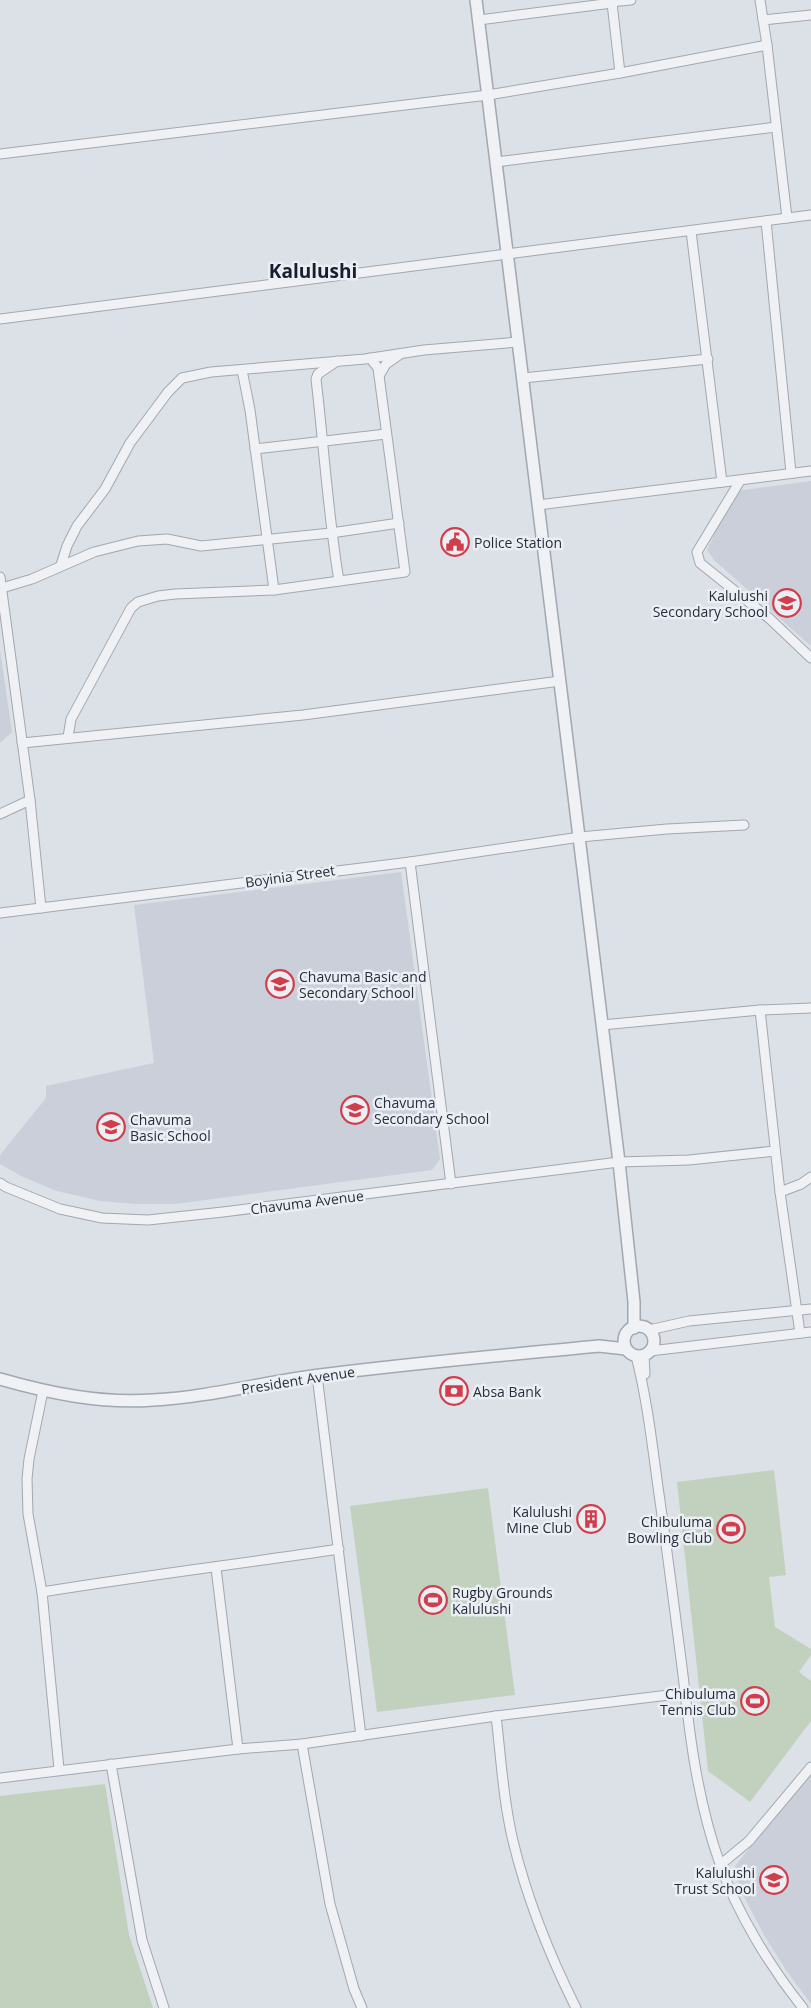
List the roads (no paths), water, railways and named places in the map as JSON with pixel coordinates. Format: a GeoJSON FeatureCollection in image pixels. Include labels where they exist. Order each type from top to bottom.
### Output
{"type":"FeatureCollection","features":[{"type":"Feature","properties":{"kind":"street"},"geometry":{"type":"LineString","coordinates":[[476,0],[580,837],[634,1302],[638,1330],[654,1340],[644,1354],[645,1390],[693,1756],[703,1809],[720,1865],[755,1937],[785,1985],[803,2008]]}},
{"type":"Feature","properties":{"kind":"street"},"geometry":{"type":"LineString","coordinates":[[479,20],[631,0]]}},
{"type":"Feature","properties":{"kind":"street"},"geometry":{"type":"LineString","coordinates":[[760,0],[787,218]]}},
{"type":"Feature","properties":{"kind":"street"},"geometry":{"type":"LineString","coordinates":[[618,1],[620,73]]}},
{"type":"Feature","properties":{"kind":"street"},"geometry":{"type":"LineString","coordinates":[[763,20],[811,15]]}},
{"type":"Feature","properties":{"kind":"street"},"geometry":{"type":"LineString","coordinates":[[0,154],[488,95],[620,73],[767,45]]}},
{"type":"Feature","properties":{"kind":"street"},"geometry":{"type":"LineString","coordinates":[[496,162],[776,127]]}},
{"type":"Feature","properties":{"kind":"street"},"geometry":{"type":"LineString","coordinates":[[0,319],[811,215]]}},
{"type":"Feature","properties":{"kind":"street"},"geometry":{"type":"LineString","coordinates":[[766,220],[792,473]]}},
{"type":"Feature","properties":{"kind":"street"},"geometry":{"type":"LineString","coordinates":[[691,231],[722,482]]}},
{"type":"Feature","properties":{"kind":"street"},"geometry":{"type":"LineString","coordinates":[[61,565],[67,546],[77,526],[105,489],[130,443],[175,383],[182,378],[211,372],[370,358],[402,353],[518,342]]}},
{"type":"Feature","properties":{"kind":"street"},"geometry":{"type":"LineString","coordinates":[[379,376],[386,364],[402,353]]}},
{"type":"Feature","properties":{"kind":"street"},"geometry":{"type":"LineString","coordinates":[[68,737],[71,719],[131,608],[138,602],[158,596],[175,594],[274,590],[405,572],[378,368],[370,358]]}},
{"type":"Feature","properties":{"kind":"street"},"geometry":{"type":"LineString","coordinates":[[523,378],[708,359]]}},
{"type":"Feature","properties":{"kind":"street"},"geometry":{"type":"LineString","coordinates":[[339,360],[317,377],[330,532],[339,581]]}},
{"type":"Feature","properties":{"kind":"street"},"geometry":{"type":"LineString","coordinates":[[242,370],[250,410],[274,590]]}},
{"type":"Feature","properties":{"kind":"street"},"geometry":{"type":"LineString","coordinates":[[255,449],[386,434]]}},
{"type":"Feature","properties":{"kind":"street"},"geometry":{"type":"LineString","coordinates":[[538,505],[811,471]]}},
{"type":"Feature","properties":{"kind":"street"},"geometry":{"type":"LineString","coordinates":[[740,480],[697,552],[697,557],[705,569],[770,619],[811,658]]}},
{"type":"Feature","properties":{"kind":"street"},"geometry":{"type":"LineString","coordinates":[[2,588],[32,579],[61,565],[117,545],[151,539],[180,540],[201,546],[266,540],[400,523]]}},
{"type":"Feature","properties":{"kind":"street"},"geometry":{"type":"LineString","coordinates":[[0,577],[30,800],[41,908]]}},
{"type":"Feature","properties":{"kind":"street"},"geometry":{"type":"LineString","coordinates":[[22,743],[303,714],[560,681]]}},
{"type":"Feature","properties":{"kind":"street"},"geometry":{"type":"LineString","coordinates":[[0,814],[30,800]]}},
{"type":"Feature","properties":{"kind":"street","name":"Boyinia Street"},"geometry":{"type":"LineString","coordinates":[[0,913],[410,862],[580,837],[667,829],[744,825]]}},
{"type":"Feature","properties":{"kind":"street"},"geometry":{"type":"LineString","coordinates":[[410,862],[451,1184]]}},
{"type":"Feature","properties":{"kind":"street"},"geometry":{"type":"LineString","coordinates":[[602,1026],[760,1010],[811,1008]]}},
{"type":"Feature","properties":{"kind":"street"},"geometry":{"type":"LineString","coordinates":[[760,1010],[780,1192],[800,1333]]}},
{"type":"Feature","properties":{"kind":"street","name":"Chavuma Avenue"},"geometry":{"type":"LineString","coordinates":[[0,1183],[60,1209],[102,1218],[148,1220],[619,1162],[689,1160],[775,1150]]}},
{"type":"Feature","properties":{"kind":"street"},"geometry":{"type":"LineString","coordinates":[[780,1192],[801,1184],[811,1177]]}},
{"type":"Feature","properties":{"kind":"street"},"geometry":{"type":"LineString","coordinates":[[811,1309],[689,1321],[638,1330],[624,1340],[626,1349],[644,1354],[811,1332]]}},
{"type":"Feature","properties":{"kind":"street","name":"President Avenue"},"geometry":{"type":"LineString","coordinates":[[598,1346],[638,1330]]}},
{"type":"Feature","properties":{"kind":"street","name":"President Avenue"},"geometry":{"type":"LineString","coordinates":[[0,1379],[43,1391],[111,1400],[151,1400],[204,1395],[317,1375],[433,1361],[598,1346],[626,1349]]}},
{"type":"Feature","properties":{"kind":"street"},"geometry":{"type":"LineString","coordinates":[[317,1375],[361,1736]]}},
{"type":"Feature","properties":{"kind":"street"},"geometry":{"type":"LineString","coordinates":[[43,1391],[29,1459],[27,1479],[28,1514],[42,1592],[59,1769]]}},
{"type":"Feature","properties":{"kind":"street"},"geometry":{"type":"LineString","coordinates":[[42,1592],[339,1549]]}},
{"type":"Feature","properties":{"kind":"street"},"geometry":{"type":"LineString","coordinates":[[216,1568],[238,1749]]}},
{"type":"Feature","properties":{"kind":"street"},"geometry":{"type":"LineString","coordinates":[[0,1778],[59,1769],[238,1749],[302,1744],[496,1716],[685,1693]]}},
{"type":"Feature","properties":{"kind":"street"},"geometry":{"type":"LineString","coordinates":[[496,1716],[512,1839],[528,1893],[554,1964],[576,2008]]}},
{"type":"Feature","properties":{"kind":"street"},"geometry":{"type":"LineString","coordinates":[[302,1744],[330,1904],[354,1989],[362,2008]]}},
{"type":"Feature","properties":{"kind":"street"},"geometry":{"type":"LineString","coordinates":[[111,1764],[142,1940],[164,2008]]}},
{"type":"Feature","properties":{"kind":"street"},"geometry":{"type":"LineString","coordinates":[[720,1865],[749,1841],[811,1767]]}},
{"type":"Feature","properties":{"kind":"place","name":"Police Station"},"geometry":{"type":"Point","coordinates":[455,542]}},
{"type":"Feature","properties":{"kind":"place","name":"Kalulushi Secondary School"},"geometry":{"type":"Point","coordinates":[787,603]}},
{"type":"Feature","properties":{"kind":"place","name":"Chavuma Basic and Secondary School"},"geometry":{"type":"Point","coordinates":[280,984]}},
{"type":"Feature","properties":{"kind":"place","name":"Chavuma Secondary School"},"geometry":{"type":"Point","coordinates":[355,1110]}},
{"type":"Feature","properties":{"kind":"place","name":"Chavuma Basic School"},"geometry":{"type":"Point","coordinates":[111,1127]}},
{"type":"Feature","properties":{"kind":"place","name":"Absa Bank"},"geometry":{"type":"Point","coordinates":[454,1391]}},
{"type":"Feature","properties":{"kind":"place","name":"Kalulushi Mine Club"},"geometry":{"type":"Point","coordinates":[591,1519]}},
{"type":"Feature","properties":{"kind":"place","name":"Chibuluma Bowling Club"},"geometry":{"type":"Point","coordinates":[731,1529]}},
{"type":"Feature","properties":{"kind":"place","name":"Rugby Grounds Kalulushi"},"geometry":{"type":"Point","coordinates":[433,1600]}},
{"type":"Feature","properties":{"kind":"place","name":"Chibuluma Tennis Club"},"geometry":{"type":"Point","coordinates":[755,1701]}},
{"type":"Feature","properties":{"kind":"place","name":"Kalulushi Trust School"},"geometry":{"type":"Point","coordinates":[774,1880]}},
{"type":"Feature","properties":{"kind":"district","name":"Kalulushi"},"geometry":{"type":"Point","coordinates":[313,271]}}]}
